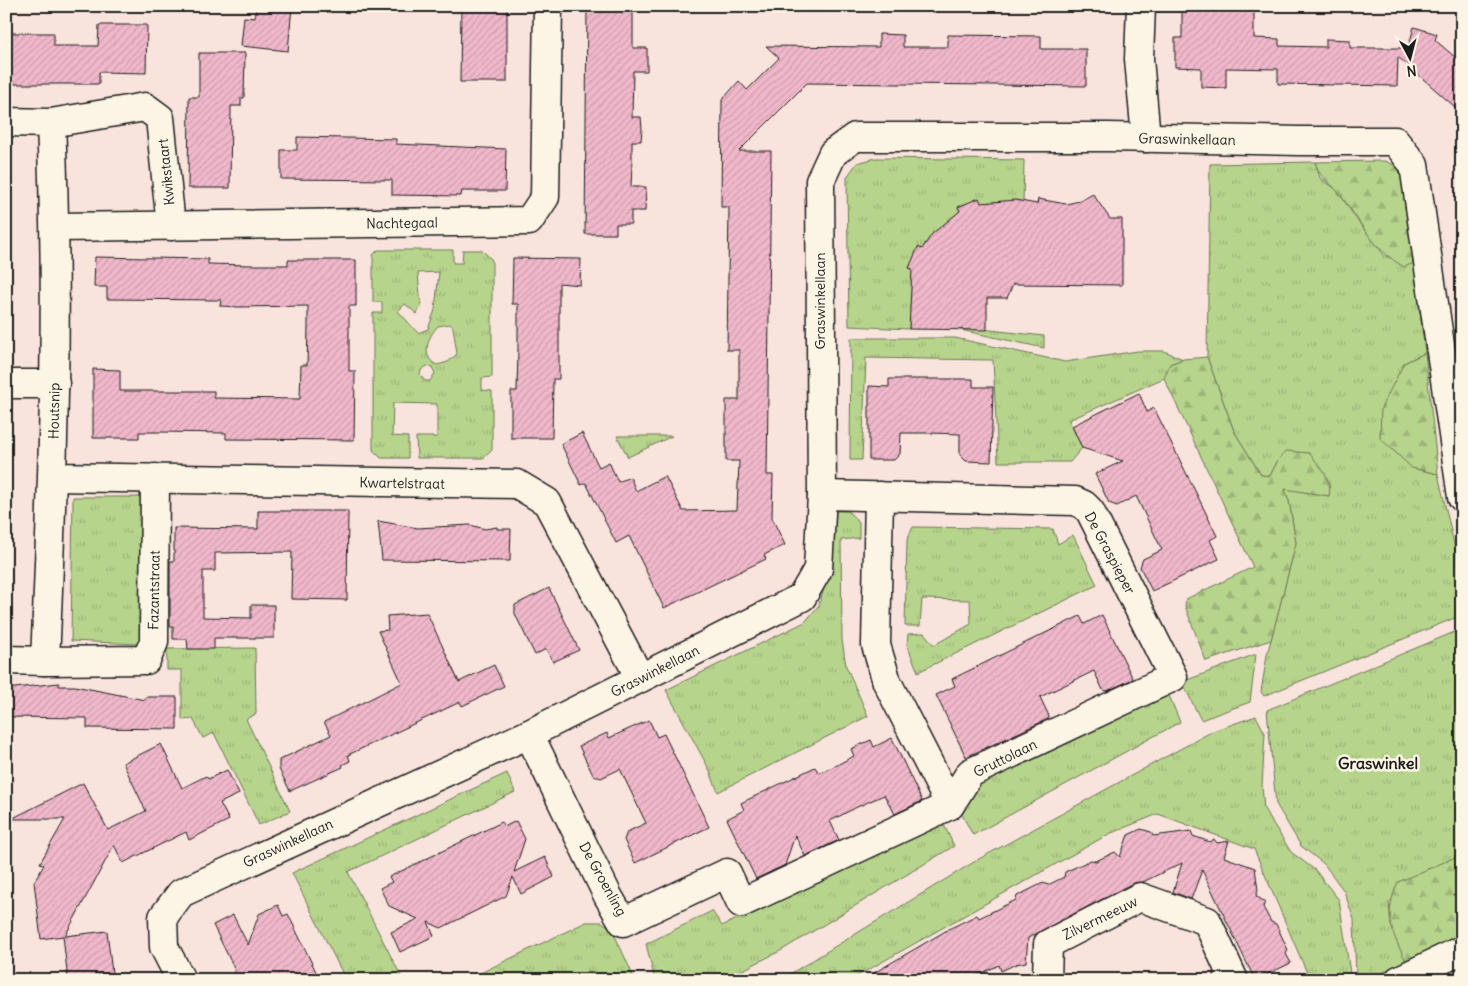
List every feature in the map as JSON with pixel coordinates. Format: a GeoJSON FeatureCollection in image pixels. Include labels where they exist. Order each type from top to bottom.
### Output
{"type":"FeatureCollection","features":[{"type":"Feature","properties":{"kind":"street","name":"Nachtegaal"},"geometry":{"type":"LineString","coordinates":[[56,227],[529,221],[545,197],[548,6]]}},
{"type":"Feature","properties":{"kind":"street"},"geometry":{"type":"LineString","coordinates":[[1141,6],[1139,59],[1146,138]]}},
{"type":"Feature","properties":{"kind":"street","name":"Kwikstaart"},"geometry":{"type":"LineString","coordinates":[[52,123],[145,107],[160,118],[171,226]]}},
{"type":"Feature","properties":{"kind":"street"},"geometry":{"type":"LineString","coordinates":[[6,122],[52,123]]}},
{"type":"Feature","properties":{"kind":"street","name":"Houtsnip"},"geometry":{"type":"LineString","coordinates":[[45,661],[55,384],[56,227],[52,123]]}},
{"type":"Feature","properties":{"kind":"street","name":"Graswinkellaan"},"geometry":{"type":"LineString","coordinates":[[181,980],[164,947],[163,917],[181,893],[530,734],[802,597],[818,569],[822,496],[820,181],[833,153],[855,137],[1395,141],[1414,165],[1462,497]]}},
{"type":"Feature","properties":{"kind":"street"},"geometry":{"type":"LineString","coordinates":[[6,384],[55,384]]}},
{"type":"Feature","properties":{"kind":"street","name":"Kwartelstraat"},"geometry":{"type":"LineString","coordinates":[[53,476],[517,484],[547,502],[640,678]]}},
{"type":"Feature","properties":{"kind":"street","name":"Fazantstraat"},"geometry":{"type":"LineString","coordinates":[[45,661],[146,660],[154,642],[155,478]]}},
{"type":"Feature","properties":{"kind":"street","name":"De Graspieper"},"geometry":{"type":"LineString","coordinates":[[822,496],[1075,501],[1084,505],[1090,511],[1174,677]]}},
{"type":"Feature","properties":{"kind":"street"},"geometry":{"type":"LineString","coordinates":[[879,496],[876,645],[892,691],[950,805]]}},
{"type":"Feature","properties":{"kind":"street"},"geometry":{"type":"LineString","coordinates":[[6,660],[45,661]]}},
{"type":"Feature","properties":{"kind":"street","name":"Gruttolaan"},"geometry":{"type":"LineString","coordinates":[[950,805],[970,773],[1174,677]]}},
{"type":"Feature","properties":{"kind":"street","name":"De Groenling"},"geometry":{"type":"LineString","coordinates":[[530,734],[608,896],[623,922],[727,873],[741,903],[950,805]]}},
{"type":"Feature","properties":{"kind":"street","name":"Zilvermeeuw"},"geometry":{"type":"LineString","coordinates":[[1047,980],[1048,944],[1140,897],[1208,921],[1233,978],[1228,980]]}},
{"type":"Feature","properties":{"kind":"street"},"geometry":{"type":"LineString","coordinates":[[1398,980],[1462,950]]}},
{"type":"Feature","properties":{"kind":"green space"},"geometry":{"type":"Polygon","coordinates":[[[876,158],[1024,160],[1023,204],[915,270],[909,329],[849,326],[847,177],[857,163],[876,158]]]}},
{"type":"Feature","properties":{"kind":"green space"},"geometry":{"type":"Polygon","coordinates":[[[1385,161],[1398,167],[1406,187],[1414,263],[1404,267],[1393,260],[1375,243],[1338,192],[1323,177],[1315,162],[1385,161]]]}},
{"type":"Feature","properties":{"kind":"green space"},"geometry":{"type":"Polygon","coordinates":[[[1315,162],[1320,178],[1337,190],[1359,223],[1385,256],[1414,263],[1425,353],[1404,363],[1412,468],[1438,474],[1462,579],[1462,615],[1264,696],[1261,692],[1267,655],[1296,543],[1289,501],[1284,488],[1329,496],[1278,460],[1270,476],[1261,475],[1234,431],[1207,357],[1210,164],[1315,162]]]}},
{"type":"Feature","properties":{"kind":"green space"},"geometry":{"type":"Polygon","coordinates":[[[378,250],[453,250],[453,263],[462,263],[463,250],[482,250],[492,260],[492,377],[482,378],[482,390],[492,391],[492,450],[484,458],[417,458],[416,437],[437,437],[437,404],[393,403],[392,436],[408,437],[408,458],[381,458],[373,450],[373,313],[382,313],[382,302],[373,302],[373,255],[378,250]],[[439,272],[418,273],[421,306],[417,314],[405,304],[398,311],[418,333],[428,329],[435,310],[439,272]],[[450,324],[438,326],[431,335],[427,346],[429,357],[437,365],[448,362],[457,354],[453,327],[450,324]],[[427,366],[421,370],[420,375],[425,381],[430,381],[435,373],[432,367],[427,366]]]}},
{"type":"Feature","properties":{"kind":"green space"},"geometry":{"type":"Polygon","coordinates":[[[956,329],[981,329],[1044,336],[1044,348],[956,329]]]}},
{"type":"Feature","properties":{"kind":"green space"},"geometry":{"type":"Polygon","coordinates":[[[851,338],[955,338],[1065,362],[1138,351],[1164,351],[1183,359],[1170,364],[1164,378],[1069,420],[1082,448],[1070,462],[998,462],[993,360],[866,358],[862,460],[850,460],[851,338]]]}},
{"type":"Feature","properties":{"kind":"green space"},"geometry":{"type":"Polygon","coordinates":[[[1425,353],[1438,474],[1412,468],[1380,438],[1381,408],[1404,363],[1425,353]]]}},
{"type":"Feature","properties":{"kind":"green space"},"geometry":{"type":"Polygon","coordinates":[[[1207,357],[1234,431],[1261,475],[1270,476],[1278,460],[1286,451],[1309,453],[1327,478],[1330,490],[1329,496],[1285,489],[1289,501],[1296,543],[1271,640],[1206,661],[1185,606],[1186,599],[1253,567],[1164,378],[1170,364],[1183,359],[1207,357]]]}},
{"type":"Feature","properties":{"kind":"green space"},"geometry":{"type":"Polygon","coordinates":[[[617,436],[672,436],[628,457],[617,436]]]}},
{"type":"Feature","properties":{"kind":"green space"},"geometry":{"type":"Polygon","coordinates":[[[73,497],[147,497],[146,637],[138,644],[71,641],[73,497]]]}},
{"type":"Feature","properties":{"kind":"green space"},"geometry":{"type":"Polygon","coordinates":[[[830,511],[848,511],[859,523],[859,538],[841,540],[842,640],[846,666],[868,716],[718,792],[709,769],[666,690],[805,622],[819,605],[828,574],[830,511]]]}},
{"type":"Feature","properties":{"kind":"green space"},"geometry":{"type":"Polygon","coordinates":[[[913,527],[1053,529],[1058,544],[1073,535],[1097,585],[918,672],[907,645],[908,634],[924,633],[934,645],[971,624],[970,600],[922,599],[920,626],[905,626],[907,540],[913,527]]]}},
{"type":"Feature","properties":{"kind":"green space"},"geometry":{"type":"Polygon","coordinates":[[[1457,631],[1462,637],[1462,852],[1389,902],[1391,925],[1406,961],[1366,980],[1356,980],[1354,919],[1344,891],[1324,864],[1301,846],[1276,804],[1267,710],[1457,631]]]}},
{"type":"Feature","properties":{"kind":"green space"},"geometry":{"type":"Polygon","coordinates":[[[255,648],[256,714],[246,719],[290,811],[259,825],[214,733],[203,738],[193,719],[182,720],[182,670],[167,670],[167,649],[255,648]]]}},
{"type":"Feature","properties":{"kind":"green space"},"geometry":{"type":"Polygon","coordinates":[[[1256,654],[1250,702],[1201,720],[1182,682],[1256,654]]]}},
{"type":"Feature","properties":{"kind":"green space"},"geometry":{"type":"Polygon","coordinates":[[[1168,693],[1180,722],[973,835],[961,813],[980,780],[1168,693]]]}},
{"type":"Feature","properties":{"kind":"green space"},"geometry":{"type":"Polygon","coordinates":[[[1256,716],[1265,733],[1262,786],[1264,809],[1291,852],[1315,870],[1339,900],[1351,980],[1310,980],[1254,849],[1158,814],[1109,834],[850,980],[780,980],[979,859],[1213,731],[1256,716]]]}},
{"type":"Feature","properties":{"kind":"green space"},"geometry":{"type":"Polygon","coordinates":[[[507,773],[515,792],[348,872],[403,980],[346,980],[292,873],[507,773]]]}},
{"type":"Feature","properties":{"kind":"green space"},"geometry":{"type":"Polygon","coordinates":[[[943,823],[954,846],[782,950],[741,971],[705,980],[655,980],[646,944],[712,911],[722,926],[943,823]]]}},
{"type":"Feature","properties":{"kind":"green space"},"geometry":{"type":"Polygon","coordinates":[[[1462,852],[1462,934],[1406,961],[1393,931],[1390,913],[1391,903],[1398,882],[1458,856],[1462,852]]]}},
{"type":"Feature","properties":{"kind":"green space"},"geometry":{"type":"Polygon","coordinates":[[[586,922],[602,922],[612,929],[635,980],[466,980],[586,922]]]}},
{"type":"Feature","properties":{"kind":"building"},"geometry":{"type":"Polygon","coordinates":[[[256,6],[292,6],[288,51],[241,46],[244,17],[255,18],[256,6]]]}},
{"type":"Feature","properties":{"kind":"building"},"geometry":{"type":"Polygon","coordinates":[[[461,6],[507,6],[507,82],[460,82],[461,6]]]}},
{"type":"Feature","properties":{"kind":"building"},"geometry":{"type":"Polygon","coordinates":[[[587,6],[633,6],[633,48],[647,48],[647,71],[633,71],[632,117],[641,117],[642,129],[641,141],[632,141],[631,187],[646,187],[645,211],[631,211],[631,224],[616,224],[616,234],[585,234],[587,6]]]}},
{"type":"Feature","properties":{"kind":"building"},"geometry":{"type":"Polygon","coordinates":[[[1223,6],[1254,6],[1254,38],[1279,39],[1279,46],[1326,47],[1326,39],[1350,40],[1350,48],[1408,48],[1414,27],[1437,34],[1435,40],[1462,63],[1462,113],[1398,57],[1397,86],[1278,84],[1278,69],[1226,68],[1226,88],[1201,87],[1201,68],[1175,67],[1175,38],[1182,38],[1182,10],[1223,11],[1223,6]]]}},
{"type":"Feature","properties":{"kind":"building"},"geometry":{"type":"Polygon","coordinates":[[[99,25],[147,25],[146,73],[99,72],[99,84],[6,84],[6,33],[54,33],[54,46],[98,46],[99,25]]]}},
{"type":"Feature","properties":{"kind":"building"},"geometry":{"type":"Polygon","coordinates":[[[879,34],[903,35],[903,47],[948,47],[948,35],[1041,36],[1041,49],[1086,49],[1086,86],[807,83],[739,151],[771,151],[767,475],[773,475],[772,518],[785,545],[764,555],[766,559],[664,608],[629,536],[616,543],[586,483],[581,485],[561,444],[582,433],[599,467],[609,462],[618,482],[630,477],[636,491],[665,476],[683,511],[737,510],[739,461],[726,461],[726,400],[739,400],[739,350],[727,350],[729,207],[721,207],[722,100],[739,81],[747,90],[779,58],[766,46],[879,47],[879,34]]]}},
{"type":"Feature","properties":{"kind":"building"},"geometry":{"type":"Polygon","coordinates":[[[199,53],[245,53],[244,98],[241,98],[241,106],[231,106],[230,188],[188,188],[189,97],[199,97],[199,53]]]}},
{"type":"Feature","properties":{"kind":"building"},"geometry":{"type":"Polygon","coordinates":[[[297,137],[396,139],[396,144],[506,149],[505,191],[462,191],[461,196],[392,195],[392,180],[281,179],[281,150],[297,150],[297,137]]]}},
{"type":"Feature","properties":{"kind":"building"},"geometry":{"type":"Polygon","coordinates":[[[1093,194],[1110,219],[1122,219],[1122,285],[1013,284],[1007,298],[987,298],[987,330],[909,329],[912,269],[909,268],[918,247],[922,249],[932,234],[960,211],[958,207],[979,198],[981,203],[1015,200],[1037,204],[1038,199],[1066,204],[1080,201],[1093,194]]]}},
{"type":"Feature","properties":{"kind":"building"},"geometry":{"type":"Polygon","coordinates":[[[95,257],[208,259],[208,264],[251,265],[288,265],[288,260],[356,260],[356,306],[349,306],[349,371],[355,371],[354,440],[226,439],[226,433],[160,432],[139,432],[139,438],[93,438],[93,369],[120,370],[120,391],[214,391],[214,398],[300,399],[301,365],[307,365],[308,327],[308,306],[238,307],[220,306],[221,300],[107,299],[107,287],[94,287],[95,257]]]}},
{"type":"Feature","properties":{"kind":"building"},"geometry":{"type":"Polygon","coordinates":[[[513,258],[581,259],[580,285],[559,283],[559,379],[553,379],[552,438],[511,438],[511,391],[517,391],[518,348],[518,304],[512,304],[513,258]]]}},
{"type":"Feature","properties":{"kind":"building"},"geometry":{"type":"Polygon","coordinates":[[[889,379],[973,379],[973,387],[993,387],[991,462],[966,461],[960,455],[960,434],[930,433],[901,433],[900,454],[894,460],[869,460],[869,386],[889,387],[889,379]]]}},
{"type":"Feature","properties":{"kind":"building"},"geometry":{"type":"Polygon","coordinates":[[[1139,393],[1147,412],[1154,408],[1217,536],[1210,540],[1219,559],[1152,591],[1140,567],[1143,559],[1162,550],[1136,496],[1117,506],[1109,503],[1095,474],[1123,461],[1082,448],[1072,426],[1139,393]]]}},
{"type":"Feature","properties":{"kind":"building"},"geometry":{"type":"Polygon","coordinates":[[[258,511],[348,511],[347,600],[291,599],[292,552],[215,553],[215,571],[203,571],[203,617],[251,618],[251,605],[274,605],[274,638],[214,638],[214,649],[188,649],[187,639],[173,639],[173,627],[170,627],[170,561],[174,561],[174,528],[258,529],[258,511]]]}},
{"type":"Feature","properties":{"kind":"building"},"geometry":{"type":"Polygon","coordinates":[[[378,521],[418,528],[470,525],[485,529],[497,527],[497,529],[511,529],[510,561],[382,560],[378,521]]]}},
{"type":"Feature","properties":{"kind":"building"},"geometry":{"type":"Polygon","coordinates":[[[549,588],[579,650],[553,662],[546,649],[535,655],[515,614],[515,605],[549,588]]]}},
{"type":"Feature","properties":{"kind":"building"},"geometry":{"type":"Polygon","coordinates":[[[427,613],[459,682],[494,665],[504,686],[462,706],[460,702],[348,755],[350,761],[342,765],[343,767],[290,791],[279,769],[279,760],[331,735],[324,722],[402,683],[378,631],[388,630],[387,616],[427,613]]]}},
{"type":"Feature","properties":{"kind":"building"},"geometry":{"type":"Polygon","coordinates":[[[1102,615],[1133,679],[1107,691],[1103,690],[1094,671],[1040,697],[1049,716],[1048,719],[966,757],[936,695],[955,686],[952,679],[1080,616],[1084,624],[1102,615]]]}},
{"type":"Feature","properties":{"kind":"building"},"geometry":{"type":"Polygon","coordinates":[[[59,683],[59,686],[75,686],[145,700],[145,697],[177,697],[177,729],[87,728],[87,718],[6,717],[6,689],[59,683]]]}},
{"type":"Feature","properties":{"kind":"building"},"geometry":{"type":"Polygon","coordinates":[[[649,720],[657,737],[664,734],[709,827],[635,863],[624,840],[627,832],[646,823],[620,769],[601,778],[593,775],[579,746],[607,733],[609,738],[649,720]]]}},
{"type":"Feature","properties":{"kind":"building"},"geometry":{"type":"Polygon","coordinates":[[[892,738],[922,801],[895,814],[884,795],[857,807],[830,821],[839,840],[805,856],[795,835],[785,865],[756,879],[727,819],[744,810],[741,803],[815,767],[819,773],[837,765],[854,756],[851,749],[871,740],[874,747],[892,738]]]}},
{"type":"Feature","properties":{"kind":"building"},"geometry":{"type":"Polygon","coordinates":[[[161,744],[182,788],[206,776],[208,779],[227,770],[239,794],[220,803],[229,820],[189,840],[186,832],[123,863],[114,845],[65,936],[107,931],[112,973],[93,976],[93,980],[68,980],[63,936],[41,939],[34,882],[44,865],[40,863],[65,819],[11,819],[83,783],[108,830],[146,811],[123,763],[161,744]]]}},
{"type":"Feature","properties":{"kind":"building"},"geometry":{"type":"Polygon","coordinates":[[[516,821],[525,839],[514,872],[545,857],[554,877],[521,894],[513,877],[506,896],[441,928],[428,922],[434,936],[400,952],[391,932],[418,919],[389,906],[380,888],[392,882],[389,877],[502,822],[504,827],[516,821]]]}},
{"type":"Feature","properties":{"kind":"building"},"geometry":{"type":"Polygon","coordinates":[[[1141,829],[1151,832],[1153,836],[1191,831],[1193,836],[1210,842],[1214,839],[1217,843],[1229,841],[1224,857],[1255,868],[1258,890],[1256,896],[1265,902],[1263,907],[1271,922],[1276,924],[1288,950],[1286,954],[1291,963],[1255,980],[1202,870],[1191,899],[1173,892],[1182,863],[1143,882],[1133,883],[1028,938],[1026,962],[1016,964],[1001,971],[999,965],[968,980],[862,980],[949,929],[977,915],[979,918],[1016,900],[1017,896],[1043,883],[1048,885],[1064,877],[1065,872],[1115,852],[1120,857],[1128,835],[1141,829]]]}},
{"type":"Feature","properties":{"kind":"building"},"geometry":{"type":"Polygon","coordinates":[[[278,905],[283,916],[288,914],[320,980],[231,980],[235,970],[213,925],[233,915],[248,945],[259,914],[278,905]]]}},
{"type":"Feature","properties":{"kind":"district","name":"Graswinkel"},"geometry":{"type":"Point","coordinates":[1378,763]}}]}
